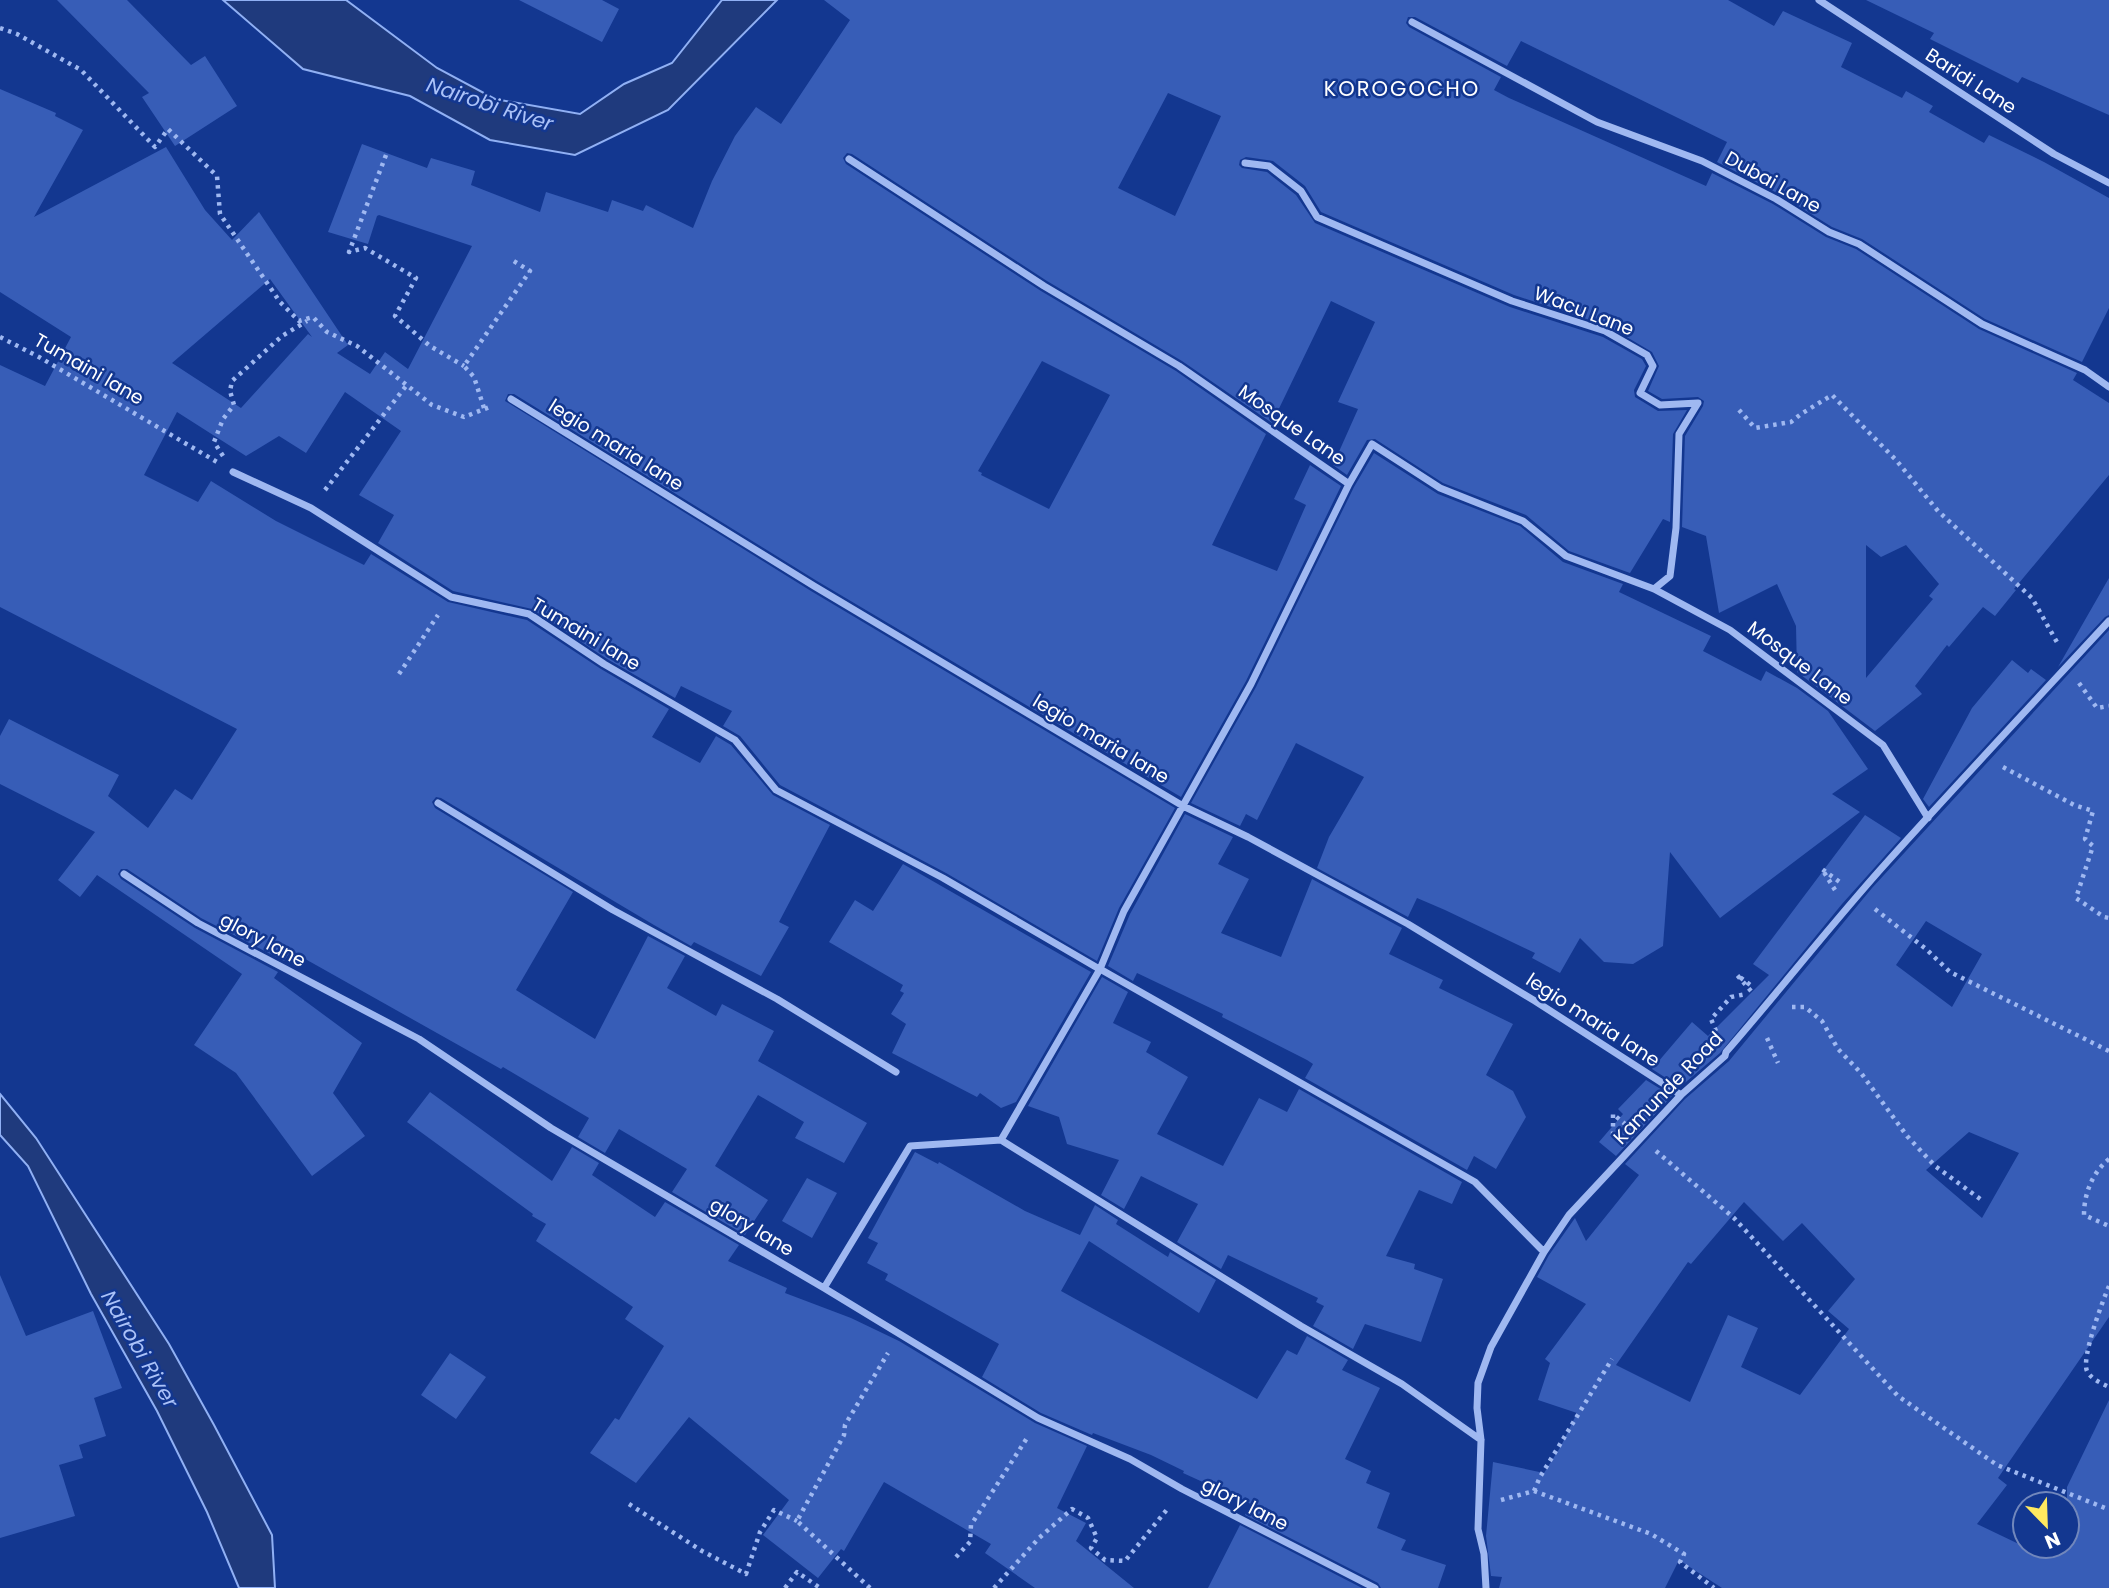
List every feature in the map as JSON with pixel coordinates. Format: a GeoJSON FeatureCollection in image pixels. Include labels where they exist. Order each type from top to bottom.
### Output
{"type":"FeatureCollection","features":[{"type":"Feature","properties":{"kind":"street","name":"Baridi Lane"},"geometry":{"type":"LineString","coordinates":[[1819,0],[2054,154],[2109,183]]}},
{"type":"Feature","properties":{"kind":"street","name":"Dubai Lane"},"geometry":{"type":"LineString","coordinates":[[1412,22],[1597,122],[1702,161],[1776,199],[1829,232],[1859,244],[1982,324],[2085,370],[2109,387]]}},
{"type":"Feature","properties":{"kind":"street","name":"Mosque Lane"},"geometry":{"type":"LineString","coordinates":[[849,159],[1044,286],[1179,366],[1349,484],[1372,444],[1440,488],[1522,521],[1566,556],[1654,589],[1730,630],[1883,745],[1928,818]]}},
{"type":"Feature","properties":{"kind":"street","name":"Wacu Lane"},"geometry":{"type":"LineString","coordinates":[[1245,163],[1269,166],[1301,191],[1317,217],[1511,301],[1605,331],[1631,344],[1647,355],[1653,366],[1640,393],[1660,405],[1698,402],[1679,434],[1676,528],[1670,576],[1654,589]]}},
{"type":"Feature","properties":{"kind":"street","name":"legio maria lane"},"geometry":{"type":"LineString","coordinates":[[511,399],[814,586],[1183,806],[1248,837],[1408,923],[1681,1096]]}},
{"type":"Feature","properties":{"kind":"street","name":"Tumaini lane"},"geometry":{"type":"LineString","coordinates":[[233,472],[311,508],[451,597],[529,614],[604,664],[734,740],[776,790],[943,878],[1475,1182],[1544,1252]]}},
{"type":"Feature","properties":{"kind":"street"},"geometry":{"type":"LineString","coordinates":[[1001,1140],[1100,970],[1124,911],[1251,684],[1349,484]]}},
{"type":"Feature","properties":{"kind":"street","name":"Kamunde Road"},"geometry":{"type":"LineString","coordinates":[[1486,1588],[1484,1554],[1478,1529],[1478,1383],[1491,1347],[1544,1252],[1569,1215],[1681,1096],[1726,1056],[1726,1052],[1846,909],[2109,621]]}},
{"type":"Feature","properties":{"kind":"street"},"geometry":{"type":"LineString","coordinates":[[438,803],[613,911],[777,999],[896,1072]]}},
{"type":"Feature","properties":{"kind":"street","name":"glory lane"},"geometry":{"type":"LineString","coordinates":[[124,874],[198,923],[419,1039],[551,1128],[824,1288],[1038,1419],[1130,1460],[1375,1588]]}},
{"type":"Feature","properties":{"kind":"street"},"geometry":{"type":"LineString","coordinates":[[824,1288],[910,1146],[1001,1140],[1301,1326],[1402,1384],[1480,1440]]}},
{"type":"Feature","properties":{"kind":"path"},"geometry":{"type":"LineString","coordinates":[[0,28],[17,34],[81,70],[155,147],[168,129],[217,176],[220,214],[280,302],[299,321],[313,317]]}},
{"type":"Feature","properties":{"kind":"path"},"geometry":{"type":"LineString","coordinates":[[313,317],[327,332],[357,346],[432,405],[464,417],[474,415],[484,408],[474,377],[464,366],[430,346],[395,316],[416,278],[365,248],[349,252],[386,155]]}},
{"type":"Feature","properties":{"kind":"path"},"geometry":{"type":"LineString","coordinates":[[464,366],[530,271],[512,260]]}},
{"type":"Feature","properties":{"kind":"path"},"geometry":{"type":"LineString","coordinates":[[233,472],[214,442],[223,419],[234,405],[230,391],[232,381],[282,335],[313,317]]}},
{"type":"Feature","properties":{"kind":"path","name":"Tumaini lane"},"geometry":{"type":"LineString","coordinates":[[0,337],[39,357],[233,472]]}},
{"type":"Feature","properties":{"kind":"path"},"geometry":{"type":"LineString","coordinates":[[311,508],[406,386]]}},
{"type":"Feature","properties":{"kind":"path"},"geometry":{"type":"LineString","coordinates":[[1739,410],[1755,428],[1791,422],[1832,395],[1896,460],[1938,511],[2032,598],[2068,663]]}},
{"type":"Feature","properties":{"kind":"path"},"geometry":{"type":"LineString","coordinates":[[399,674],[420,639],[451,597]]}},
{"type":"Feature","properties":{"kind":"path"},"geometry":{"type":"LineString","coordinates":[[1996,763],[2074,805],[2093,811],[2085,839],[2093,846],[2076,898],[2109,918]]}},
{"type":"Feature","properties":{"kind":"path"},"geometry":{"type":"LineString","coordinates":[[1846,909],[1822,869],[1847,888]]}},
{"type":"Feature","properties":{"kind":"path"},"geometry":{"type":"LineString","coordinates":[[1867,903],[1926,949],[1950,972],[2109,1051]]}},
{"type":"Feature","properties":{"kind":"path"},"geometry":{"type":"LineString","coordinates":[[1756,990],[1737,975],[1765,1007]]}},
{"type":"Feature","properties":{"kind":"path"},"geometry":{"type":"LineString","coordinates":[[1785,1007],[1805,1007],[1822,1021],[1839,1049],[1861,1073],[1907,1136],[1935,1166],[1983,1201]]}},
{"type":"Feature","properties":{"kind":"path"},"geometry":{"type":"LineString","coordinates":[[1613,1168],[1613,1114],[1631,1129]]}},
{"type":"Feature","properties":{"kind":"path"},"geometry":{"type":"LineString","coordinates":[[1649,1145],[1734,1218],[1898,1396],[1997,1465],[2105,1508]]}},
{"type":"Feature","properties":{"kind":"path"},"geometry":{"type":"LineString","coordinates":[[2109,1159],[2099,1167],[2084,1198],[2084,1215],[2109,1226]]}},
{"type":"Feature","properties":{"kind":"path"},"geometry":{"type":"LineString","coordinates":[[2109,1286],[2098,1311],[2085,1366],[2091,1376],[2109,1387]]}},
{"type":"Feature","properties":{"kind":"path"},"geometry":{"type":"LineString","coordinates":[[797,1521],[844,1435],[845,1426],[900,1334]]}},
{"type":"Feature","properties":{"kind":"path"},"geometry":{"type":"LineString","coordinates":[[1534,1491],[1612,1359]]}},
{"type":"Feature","properties":{"kind":"path"},"geometry":{"type":"LineString","coordinates":[[956,1557],[970,1542],[971,1525],[1038,1419]]}},
{"type":"Feature","properties":{"kind":"path"},"geometry":{"type":"LineString","coordinates":[[994,1588],[1039,1538],[1072,1509],[1088,1518],[1097,1538],[1091,1548],[1105,1560],[1125,1560],[1147,1536],[1182,1489]]}},
{"type":"Feature","properties":{"kind":"path"},"geometry":{"type":"LineString","coordinates":[[1492,1502],[1534,1491],[1651,1534],[1684,1554],[1680,1563],[1714,1588]]}},
{"type":"Feature","properties":{"kind":"path"},"geometry":{"type":"LineString","coordinates":[[628,1504],[702,1551],[746,1574],[760,1532],[774,1510],[797,1521],[870,1588]]}},
{"type":"Feature","properties":{"kind":"path"},"geometry":{"type":"LineString","coordinates":[[785,1588],[797,1572],[820,1588]]}},
{"type":"Feature","properties":{"kind":"water","name":"Nairobi River"},"geometry":{"type":"Polygon","coordinates":[[[223,0],[346,0],[437,68],[495,99],[580,114],[624,84],[672,63],[722,0],[777,0],[668,110],[575,155],[490,140],[410,96],[303,69],[223,0]]]}},
{"type":"Feature","properties":{"kind":"water","name":"Nairobi River"},"geometry":{"type":"Polygon","coordinates":[[[0,1094],[36,1138],[169,1344],[272,1535],[275,1588],[239,1588],[207,1512],[157,1411],[91,1294],[28,1166],[0,1135],[0,1094]]]}},
{"type":"Feature","properties":{"kind":"building"},"geometry":{"type":"Polygon","coordinates":[[[57,0],[127,0],[191,65],[205,56],[237,106],[175,146],[142,97],[149,93],[57,0]]]}},
{"type":"Feature","properties":{"kind":"building"},"geometry":{"type":"Polygon","coordinates":[[[519,0],[602,0],[619,9],[602,42],[519,0]]]}},
{"type":"Feature","properties":{"kind":"building"},"geometry":{"type":"Polygon","coordinates":[[[824,0],[1728,0],[1774,26],[1783,11],[1852,43],[1841,67],[1902,98],[1906,91],[1933,106],[1929,112],[1984,143],[1989,135],[2109,198],[2109,308],[2082,362],[1985,319],[1862,239],[1832,227],[1779,194],[1717,162],[1727,142],[1521,41],[1507,66],[1415,17],[1408,17],[1406,23],[1501,77],[1494,90],[1509,98],[1706,186],[1712,173],[1773,204],[1826,237],[1856,249],[1979,329],[2077,373],[2073,380],[2109,403],[2109,475],[2014,589],[2016,590],[1995,616],[1983,607],[1949,647],[1947,645],[1915,686],[1922,694],[1875,731],[1797,672],[1796,626],[1777,584],[1719,613],[1706,536],[1682,527],[1685,436],[1704,401],[1698,397],[1662,399],[1648,391],[1659,366],[1652,352],[1608,326],[1514,295],[1321,212],[1305,186],[1273,161],[1246,157],[1240,160],[1239,165],[1242,168],[1267,172],[1296,195],[1315,223],[1510,307],[1603,337],[1642,359],[1646,366],[1634,390],[1635,397],[1658,411],[1687,410],[1673,434],[1670,522],[1663,519],[1630,573],[1569,551],[1526,515],[1443,483],[1375,439],[1367,440],[1347,475],[1333,465],[1358,409],[1338,402],[1375,322],[1331,301],[1272,423],[1182,361],[1047,281],[847,153],[843,158],[846,164],[1041,291],[1176,371],[1266,434],[1212,545],[1277,571],[1306,505],[1294,499],[1310,465],[1341,486],[1246,681],[1181,797],[817,581],[514,394],[508,394],[505,401],[811,591],[1175,808],[1119,908],[1097,961],[946,873],[780,785],[740,736],[723,726],[732,711],[681,686],[675,698],[607,659],[532,609],[453,591],[378,543],[394,515],[359,495],[401,431],[345,392],[306,453],[279,436],[246,456],[177,412],[144,475],[198,502],[211,481],[276,521],[364,565],[371,554],[448,602],[527,620],[601,669],[669,709],[652,737],[700,763],[716,736],[731,745],[773,795],[830,825],[779,922],[789,927],[761,976],[694,942],[691,946],[441,798],[436,797],[432,802],[435,808],[573,892],[516,990],[595,1039],[648,936],[685,956],[667,988],[716,1016],[722,1004],[774,1031],[758,1061],[867,1123],[844,1163],[795,1138],[804,1122],[758,1095],[715,1166],[768,1200],[745,1235],[672,1192],[687,1169],[619,1129],[605,1153],[578,1137],[589,1118],[503,1067],[501,1069],[291,951],[284,961],[201,918],[127,869],[121,869],[118,874],[121,879],[195,928],[278,972],[274,978],[362,1043],[333,1093],[365,1136],[312,1176],[236,1073],[194,1045],[242,974],[97,875],[80,897],[58,880],[95,832],[0,784],[0,736],[9,719],[119,775],[108,796],[148,828],[175,789],[192,800],[237,729],[0,607],[0,365],[45,386],[71,337],[0,292],[0,89],[56,113],[55,116],[83,130],[34,217],[166,147],[205,210],[232,240],[259,212],[348,345],[337,353],[370,374],[385,352],[408,369],[472,246],[379,215],[368,244],[328,232],[362,144],[427,168],[431,158],[475,171],[471,185],[540,212],[546,192],[608,212],[612,200],[643,211],[646,205],[693,228],[712,181],[735,136],[756,107],[781,124],[850,20],[824,0]],[[1168,93],[1118,188],[1175,216],[1221,116],[1168,93]],[[270,279],[172,363],[241,408],[308,334],[312,337],[270,279]],[[1042,361],[978,471],[981,475],[1049,509],[1110,395],[1042,361]],[[1866,545],[1866,678],[1933,599],[1929,596],[1939,584],[1906,545],[1881,557],[1866,545]]]}},
{"type":"Feature","properties":{"kind":"building"},"geometry":{"type":"Polygon","coordinates":[[[1866,0],[2109,0],[2109,115],[2022,77],[2018,83],[1930,39],[1934,33],[1866,0]]]}},
{"type":"Feature","properties":{"kind":"building"},"geometry":{"type":"Polygon","coordinates":[[[1374,453],[1438,494],[1520,526],[1563,562],[1623,584],[1619,592],[1711,636],[1703,651],[1761,681],[1766,671],[1797,688],[1828,711],[1868,769],[1832,794],[1860,812],[1720,918],[1670,852],[1663,946],[1633,964],[1604,962],[1580,938],[1560,973],[1532,958],[1535,953],[1445,910],[1417,898],[1408,917],[1317,868],[1329,837],[1364,777],[1296,743],[1257,820],[1246,814],[1240,826],[1191,803],[1256,687],[1354,487],[1374,453]]]}},
{"type":"Feature","properties":{"kind":"building"},"geometry":{"type":"Polygon","coordinates":[[[2109,578],[2109,615],[2058,667],[2109,578]]]}},
{"type":"Feature","properties":{"kind":"building"},"geometry":{"type":"Polygon","coordinates":[[[2109,630],[2109,1317],[1998,1478],[2007,1485],[1977,1524],[2011,1540],[2011,1560],[2081,1560],[2081,1490],[2067,1490],[2067,1487],[2109,1400],[2109,1588],[1722,1588],[1679,1560],[1665,1588],[1499,1588],[1502,1577],[1491,1576],[1486,1536],[1493,1462],[1544,1473],[1577,1413],[1538,1400],[1550,1363],[1545,1359],[1586,1304],[1537,1277],[1575,1218],[1586,1241],[1639,1175],[1625,1164],[1685,1099],[1729,1061],[1872,888],[2109,630]],[[1926,921],[1896,965],[1952,1007],[1982,954],[1926,921]],[[1969,1132],[1926,1170],[1982,1218],[2019,1153],[1969,1132]],[[1744,1202],[1691,1264],[1688,1262],[1616,1365],[1690,1402],[1728,1315],[1758,1328],[1741,1367],[1800,1395],[1849,1329],[1828,1311],[1855,1279],[1802,1223],[1783,1241],[1744,1202]]]}},
{"type":"Feature","properties":{"kind":"building"},"geometry":{"type":"Polygon","coordinates":[[[2012,660],[2028,673],[2031,669],[2046,680],[1929,807],[1923,799],[1972,708],[2012,660]]]}},
{"type":"Feature","properties":{"kind":"building"},"geometry":{"type":"Polygon","coordinates":[[[1185,814],[1233,837],[1218,864],[1249,879],[1221,933],[1281,957],[1312,879],[1402,928],[1389,954],[1443,980],[1439,988],[1513,1024],[1486,1075],[1513,1091],[1526,1117],[1496,1169],[1474,1156],[1467,1170],[1305,1078],[1313,1064],[1307,1060],[1222,1017],[1223,1014],[1137,973],[1133,981],[1108,966],[1130,914],[1185,814]]]}},
{"type":"Feature","properties":{"kind":"building"},"geometry":{"type":"Polygon","coordinates":[[[1865,815],[1901,838],[1842,904],[1720,1053],[1680,1087],[1652,1069],[1692,1022],[1708,1036],[1769,975],[1753,964],[1865,815]]]}},
{"type":"Feature","properties":{"kind":"building"},"geometry":{"type":"Polygon","coordinates":[[[903,864],[1091,972],[1016,1102],[1001,1108],[980,1093],[977,1097],[892,1053],[906,1024],[891,1014],[904,993],[900,991],[903,985],[829,942],[855,900],[873,911],[903,864]]]}},
{"type":"Feature","properties":{"kind":"building"},"geometry":{"type":"Polygon","coordinates":[[[1102,977],[1128,992],[1113,1023],[1151,1042],[1146,1052],[1188,1077],[1157,1134],[1223,1166],[1259,1098],[1287,1112],[1299,1089],[1462,1182],[1452,1204],[1419,1190],[1386,1256],[1415,1264],[1414,1269],[1443,1279],[1421,1342],[1365,1324],[1353,1349],[1313,1326],[1324,1306],[1316,1302],[1318,1298],[1228,1255],[1221,1269],[1177,1242],[1198,1204],[1141,1176],[1124,1209],[1101,1195],[1119,1160],[1067,1144],[1059,1117],[1028,1106],[1102,977]]]}},
{"type":"Feature","properties":{"kind":"building"},"geometry":{"type":"Polygon","coordinates":[[[1646,1080],[1672,1096],[1616,1156],[1599,1142],[1623,1114],[1618,1109],[1646,1080]]]}},
{"type":"Feature","properties":{"kind":"building"},"geometry":{"type":"Polygon","coordinates":[[[430,1092],[552,1181],[572,1147],[599,1163],[592,1175],[655,1217],[665,1202],[739,1245],[728,1261],[787,1288],[785,1293],[851,1318],[899,1341],[1035,1423],[1087,1446],[1057,1508],[1086,1523],[1076,1541],[1134,1588],[1035,1588],[985,1553],[991,1544],[884,1482],[844,1551],[841,1549],[818,1578],[763,1535],[789,1500],[689,1417],[636,1483],[590,1453],[615,1418],[619,1420],[664,1346],[625,1319],[633,1307],[536,1241],[546,1224],[407,1122],[430,1092]]]}},
{"type":"Feature","properties":{"kind":"building"},"geometry":{"type":"Polygon","coordinates":[[[915,1152],[938,1164],[939,1162],[1025,1211],[1080,1235],[1095,1205],[1118,1220],[1116,1224],[1168,1257],[1170,1252],[1216,1280],[1199,1313],[1089,1241],[1061,1291],[1257,1399],[1287,1350],[1297,1355],[1307,1336],[1348,1360],[1342,1370],[1380,1388],[1345,1459],[1371,1471],[1366,1483],[1390,1493],[1377,1528],[1406,1540],[1401,1550],[1446,1565],[1438,1588],[1381,1588],[1378,1583],[1245,1515],[1251,1504],[1151,1455],[1093,1433],[1092,1435],[1041,1413],[982,1377],[999,1344],[885,1280],[888,1274],[867,1263],[878,1243],[868,1238],[915,1152]]]}},
{"type":"Feature","properties":{"kind":"building"},"geometry":{"type":"Polygon","coordinates":[[[807,1178],[837,1193],[812,1238],[782,1221],[807,1178]]]}},
{"type":"Feature","properties":{"kind":"building"},"geometry":{"type":"Polygon","coordinates":[[[0,1275],[26,1336],[93,1311],[122,1388],[94,1398],[106,1436],[79,1445],[83,1458],[59,1465],[75,1516],[0,1538],[0,1275]]]}},
{"type":"Feature","properties":{"kind":"building"},"geometry":{"type":"Polygon","coordinates":[[[450,1353],[486,1377],[456,1419],[421,1395],[450,1353]]]}},
{"type":"Feature","properties":{"kind":"building"},"geometry":{"type":"Polygon","coordinates":[[[1240,1525],[1362,1588],[1208,1588],[1240,1525]]]}},
{"type":"Feature","properties":{"kind":"district","name":"KOROGOCHO"},"geometry":{"type":"Point","coordinates":[1402,88]}}]}
